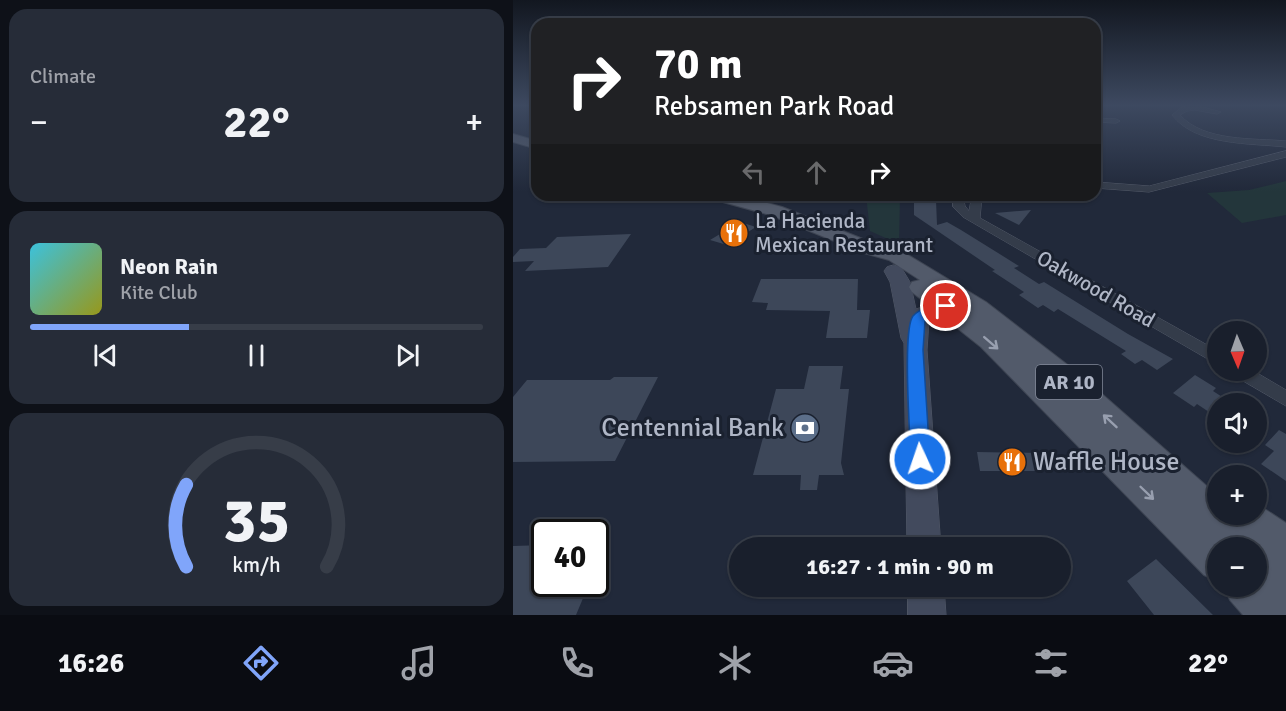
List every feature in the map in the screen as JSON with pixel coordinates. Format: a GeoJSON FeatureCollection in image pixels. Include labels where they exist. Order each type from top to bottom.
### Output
{"type":"FeatureCollection","features":[{"type":"Feature","properties":{"kind":"main road"},"geometry":{"type":"LineString","coordinates":[[513,138],[531,143]]}},
{"type":"Feature","properties":{"kind":"main road","name":"AR 10"},"geometry":{"type":"LineString","coordinates":[[740,201],[784,214],[906,261],[987,314],[1068,381],[1146,454],[1183,484],[1234,537]]}},
{"type":"Feature","properties":{"kind":"main road","name":"AR 10"},"geometry":{"type":"LineString","coordinates":[[871,249],[894,271],[946,306],[1018,367],[1207,550]]}},
{"type":"Feature","properties":{"kind":"main road"},"geometry":{"type":"LineString","coordinates":[[1183,484],[1207,497]]}},
{"type":"Feature","properties":{"kind":"main road"},"geometry":{"type":"LineString","coordinates":[[1256,525],[1286,546]]}},
{"type":"Feature","properties":{"kind":"main road"},"geometry":{"type":"LineString","coordinates":[[1267,568],[1286,586]]}},
{"type":"Feature","properties":{"kind":"main road"},"geometry":{"type":"LineString","coordinates":[[1255,597],[1273,615]]}},
{"type":"Feature","properties":{"kind":"street"},"geometry":{"type":"LineString","coordinates":[[1209,134],[1231,139],[1286,144]]}},
{"type":"Feature","properties":{"kind":"street"},"geometry":{"type":"LineString","coordinates":[[1101,186],[1143,190],[1286,154]]}},
{"type":"Feature","properties":{"kind":"street"},"geometry":{"type":"LineString","coordinates":[[1101,179],[1136,183],[1174,181]]}},
{"type":"Feature","properties":{"kind":"street","name":"Oakwood Road"},"geometry":{"type":"LineString","coordinates":[[959,201],[959,207],[974,219],[1207,353]]}},
{"type":"Feature","properties":{"kind":"street"},"geometry":{"type":"LineString","coordinates":[[974,219],[976,201]]}},
{"type":"Feature","properties":{"kind":"street"},"geometry":{"type":"LineString","coordinates":[[894,271],[900,282],[907,325],[915,350]]}},
{"type":"Feature","properties":{"kind":"street"},"geometry":{"type":"LineString","coordinates":[[924,537],[915,350],[918,320],[926,312],[946,306]]}},
{"type":"Feature","properties":{"kind":"street"},"geometry":{"type":"LineString","coordinates":[[1256,381],[1286,399]]}},
{"type":"Feature","properties":{"kind":"street"},"geometry":{"type":"LineString","coordinates":[[926,597],[927,615]]}},
{"type":"Feature","properties":{"kind":"green space"},"geometry":{"type":"Polygon","coordinates":[[[1286,181],[1286,215],[1242,223],[1207,193],[1249,190],[1286,181]]]}},
{"type":"Feature","properties":{"kind":"green space"},"geometry":{"type":"Polygon","coordinates":[[[867,201],[900,201],[899,244],[870,231],[867,201]]]}},
{"type":"Feature","properties":{"kind":"building"},"geometry":{"type":"Polygon","coordinates":[[[914,201],[936,201],[937,225],[947,222],[1019,266],[1014,268],[1039,284],[1044,282],[1173,359],[1157,370],[1142,360],[1135,364],[1121,354],[1126,351],[1058,309],[1054,312],[1043,305],[1038,308],[1019,295],[1024,292],[992,271],[995,270],[914,215],[914,201]]]}},
{"type":"Feature","properties":{"kind":"building"},"geometry":{"type":"Polygon","coordinates":[[[1031,210],[1019,225],[995,213],[1031,210]]]}},
{"type":"Feature","properties":{"kind":"building","name":"La Hacienda Mexican Restaurant"},"geometry":{"type":"Polygon","coordinates":[[[740,222],[756,227],[727,245],[710,240],[740,222]]]}},
{"type":"Feature","properties":{"kind":"building"},"geometry":{"type":"Polygon","coordinates":[[[631,234],[608,267],[525,271],[534,261],[513,262],[513,257],[520,249],[546,248],[557,237],[631,234]]]}},
{"type":"Feature","properties":{"kind":"building"},"geometry":{"type":"Polygon","coordinates":[[[761,279],[858,279],[857,310],[870,310],[867,338],[826,338],[830,311],[766,310],[768,303],[752,302],[761,279]]]}},
{"type":"Feature","properties":{"kind":"building","name":"Centennial Bank"},"geometry":{"type":"Polygon","coordinates":[[[809,366],[843,366],[840,389],[849,389],[841,463],[844,475],[819,475],[817,490],[800,490],[801,475],[753,475],[776,389],[804,389],[809,366]]]}},
{"type":"Feature","properties":{"kind":"building"},"geometry":{"type":"Polygon","coordinates":[[[1195,375],[1216,388],[1213,391],[1216,393],[1207,393],[1207,411],[1197,404],[1194,407],[1173,393],[1195,375]]]}},
{"type":"Feature","properties":{"kind":"building"},"geometry":{"type":"Polygon","coordinates":[[[614,377],[658,377],[615,461],[513,462],[513,397],[527,380],[610,380],[614,377]]]}},
{"type":"Feature","properties":{"kind":"building"},"geometry":{"type":"Polygon","coordinates":[[[1279,430],[1286,434],[1286,481],[1267,468],[1267,465],[1261,464],[1274,451],[1267,446],[1267,443],[1279,430]]]}},
{"type":"Feature","properties":{"kind":"building","name":"Waffle House"},"geometry":{"type":"Polygon","coordinates":[[[977,452],[1042,453],[1047,471],[980,471],[977,452]]]}},
{"type":"Feature","properties":{"kind":"building"},"geometry":{"type":"Polygon","coordinates":[[[531,545],[531,597],[584,597],[576,615],[513,615],[513,546],[531,545]]]}},
{"type":"Feature","properties":{"kind":"building"},"geometry":{"type":"Polygon","coordinates":[[[1156,559],[1213,615],[1154,615],[1127,581],[1156,559]]]}},
{"type":"Feature","properties":{"kind":"place","name":"La Hacienda Mexican Restaurant"},"geometry":{"type":"Point","coordinates":[734,233]}},
{"type":"Feature","properties":{"kind":"place","name":"Centennial Bank"},"geometry":{"type":"Point","coordinates":[805,428]}},
{"type":"Feature","properties":{"kind":"place","name":"Waffle House"},"geometry":{"type":"Point","coordinates":[1012,462]}},
{"type":"Feature","properties":{"kind":"route"},"geometry":{"type":"LineString","coordinates":[[920,459],[915,350],[918,320],[926,312],[946,306]]}}]}
